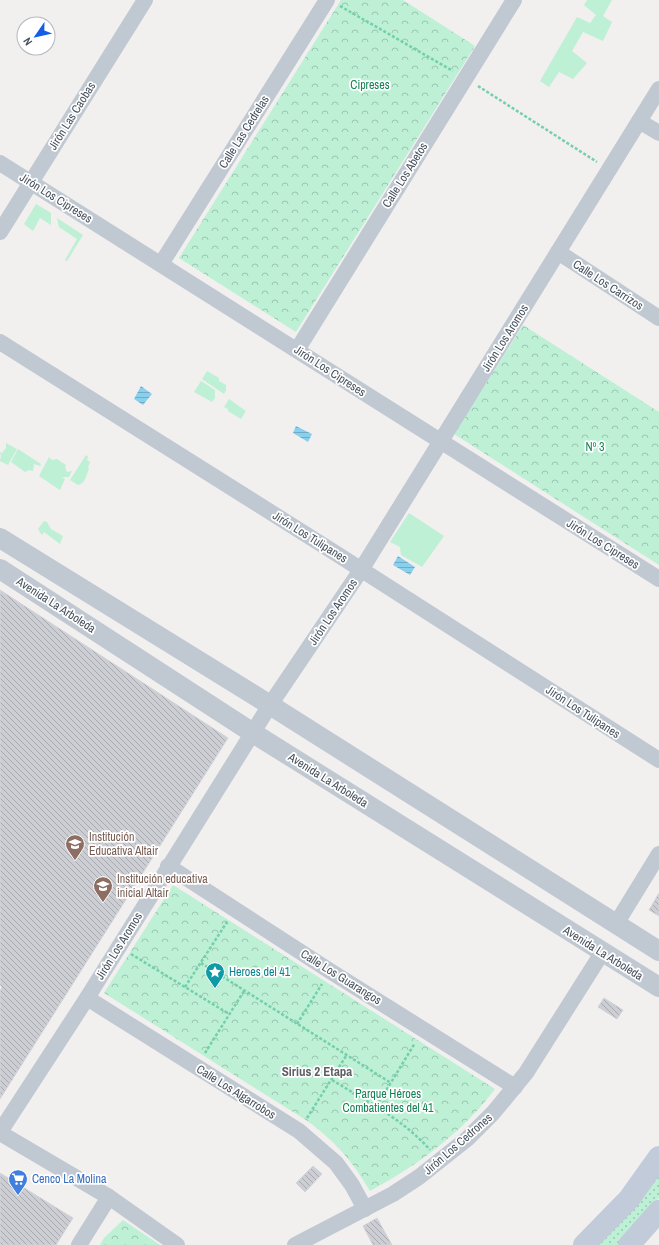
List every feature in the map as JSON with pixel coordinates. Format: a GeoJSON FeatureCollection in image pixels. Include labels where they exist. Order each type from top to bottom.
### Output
{"type":"FeatureCollection","features":[{"type":"Feature","properties":{"kind":"main road"},"geometry":{"type":"LineString","coordinates":[[584,1245],[629,1198],[659,1157]]}},
{"type":"Feature","properties":{"kind":"main road"},"geometry":{"type":"LineString","coordinates":[[629,1245],[659,1211]]}},
{"type":"Feature","properties":{"kind":"street","name":"Jirón Las Caobas"},"geometry":{"type":"LineString","coordinates":[[0,232],[145,0]]}},
{"type":"Feature","properties":{"kind":"street","name":"Calle Los Abetos"},"geometry":{"type":"LineString","coordinates":[[297,350],[514,0]]}},
{"type":"Feature","properties":{"kind":"street","name":"Calle Las Cedrelas"},"geometry":{"type":"LineString","coordinates":[[161,264],[332,2]]}},
{"type":"Feature","properties":{"kind":"street","name":"Jirón Los Aromos"},"geometry":{"type":"LineString","coordinates":[[0,1133],[87,998],[168,866],[270,705],[361,570],[659,89]]}},
{"type":"Feature","properties":{"kind":"street"},"geometry":{"type":"LineString","coordinates":[[639,121],[659,133]]}},
{"type":"Feature","properties":{"kind":"street","name":"Jirón Los Cipreses"},"geometry":{"type":"LineString","coordinates":[[0,163],[659,579]]}},
{"type":"Feature","properties":{"kind":"street","name":"Calle Los Carrizos"},"geometry":{"type":"LineString","coordinates":[[558,252],[659,318]]}},
{"type":"Feature","properties":{"kind":"street","name":"Jirón Los Tulipanes"},"geometry":{"type":"LineString","coordinates":[[0,342],[659,760]]}},
{"type":"Feature","properties":{"kind":"street"},"geometry":{"type":"LineString","coordinates":[[0,538],[270,705],[659,951]]}},
{"type":"Feature","properties":{"kind":"street","name":"Avenida La Arboleda"},"geometry":{"type":"LineString","coordinates":[[0,569],[253,733],[659,987]]}},
{"type":"Feature","properties":{"kind":"street"},"geometry":{"type":"LineString","coordinates":[[616,924],[659,854]]}},
{"type":"Feature","properties":{"kind":"street","name":"Calle Los Guarangos"},"geometry":{"type":"LineString","coordinates":[[168,866],[330,971],[516,1086]]}},
{"type":"Feature","properties":{"kind":"street","name":"Jirón Los Cedrones"},"geometry":{"type":"LineString","coordinates":[[295,1245],[365,1209],[420,1177],[467,1139],[493,1113],[526,1073],[602,952]]}},
{"type":"Feature","properties":{"kind":"street","name":"Calle Los Algarrobos"},"geometry":{"type":"LineString","coordinates":[[87,998],[196,1068],[299,1131],[336,1163],[352,1185],[365,1209]]}},
{"type":"Feature","properties":{"kind":"street"},"geometry":{"type":"LineString","coordinates":[[0,1133],[109,1197],[177,1245]]}},
{"type":"Feature","properties":{"kind":"street"},"geometry":{"type":"LineString","coordinates":[[79,1245],[109,1197]]}},
{"type":"Feature","properties":{"kind":"path"},"geometry":{"type":"LineString","coordinates":[[332,2],[465,78],[609,170]]}},
{"type":"Feature","properties":{"kind":"path"},"geometry":{"type":"LineString","coordinates":[[185,987],[235,909]]}},
{"type":"Feature","properties":{"kind":"path"},"geometry":{"type":"LineString","coordinates":[[119,946],[229,1014]]}},
{"type":"Feature","properties":{"kind":"path"},"geometry":{"type":"LineString","coordinates":[[201,964],[391,1083]]}},
{"type":"Feature","properties":{"kind":"path"},"geometry":{"type":"LineString","coordinates":[[297,1024],[330,971]]}},
{"type":"Feature","properties":{"kind":"path"},"geometry":{"type":"LineString","coordinates":[[196,1068],[244,991]]}},
{"type":"Feature","properties":{"kind":"path"},"geometry":{"type":"LineString","coordinates":[[376,1107],[424,1029]]}},
{"type":"Feature","properties":{"kind":"path"},"geometry":{"type":"LineString","coordinates":[[299,1131],[346,1056]]}},
{"type":"Feature","properties":{"kind":"path"},"geometry":{"type":"LineString","coordinates":[[332,1080],[401,1123],[412,1132],[439,1163]]}},
{"type":"Feature","properties":{"kind":"green space","name":"Cipreses"},"geometry":{"type":"Polygon","coordinates":[[[341,0],[403,0],[475,46],[296,332],[179,258],[341,0]]]}},
{"type":"Feature","properties":{"kind":"green space"},"geometry":{"type":"Polygon","coordinates":[[[587,0],[612,0],[603,16],[612,22],[603,41],[583,32],[572,51],[587,63],[573,79],[559,72],[549,87],[540,81],[577,17],[590,23],[596,15],[584,5],[587,0]]]}},
{"type":"Feature","properties":{"kind":"green space"},"geometry":{"type":"Polygon","coordinates":[[[36,204],[51,213],[51,225],[40,218],[33,231],[24,224],[36,204]]]}},
{"type":"Feature","properties":{"kind":"green space"},"geometry":{"type":"Polygon","coordinates":[[[57,218],[83,235],[67,261],[65,260],[77,239],[59,227],[57,218]]]}},
{"type":"Feature","properties":{"kind":"green space","name":"Nº 3"},"geometry":{"type":"Polygon","coordinates":[[[523,325],[659,412],[659,565],[454,434],[523,325]]]}},
{"type":"Feature","properties":{"kind":"green space"},"geometry":{"type":"Polygon","coordinates":[[[207,371],[219,378],[219,381],[226,385],[224,394],[202,379],[207,371]]]}},
{"type":"Feature","properties":{"kind":"green space"},"geometry":{"type":"Polygon","coordinates":[[[201,381],[215,390],[215,398],[212,402],[194,392],[201,381]]]}},
{"type":"Feature","properties":{"kind":"green space"},"geometry":{"type":"Polygon","coordinates":[[[229,399],[246,411],[241,419],[224,407],[229,399]]]}},
{"type":"Feature","properties":{"kind":"green space"},"geometry":{"type":"Polygon","coordinates":[[[6,443],[17,449],[8,465],[0,461],[0,452],[2,453],[6,448],[6,443]]]}},
{"type":"Feature","properties":{"kind":"green space"},"geometry":{"type":"Polygon","coordinates":[[[18,449],[41,464],[40,466],[34,464],[33,471],[29,470],[25,472],[11,462],[18,449]]]}},
{"type":"Feature","properties":{"kind":"green space"},"geometry":{"type":"Polygon","coordinates":[[[86,455],[88,457],[87,460],[90,462],[88,467],[89,469],[84,481],[78,485],[70,480],[86,455]]]}},
{"type":"Feature","properties":{"kind":"green space"},"geometry":{"type":"Polygon","coordinates":[[[49,457],[52,460],[57,459],[66,465],[65,467],[67,472],[72,471],[69,477],[62,477],[65,479],[60,490],[39,476],[49,457]]]}},
{"type":"Feature","properties":{"kind":"green space"},"geometry":{"type":"Polygon","coordinates":[[[409,513],[444,536],[422,567],[401,555],[400,547],[390,542],[409,513]]]}},
{"type":"Feature","properties":{"kind":"green space"},"geometry":{"type":"Polygon","coordinates":[[[44,521],[47,522],[51,529],[63,536],[60,544],[44,532],[42,535],[38,529],[44,521]]]}},
{"type":"Feature","properties":{"kind":"green space","name":"Parque Héroes Combatientes del 41"},"geometry":{"type":"Polygon","coordinates":[[[173,885],[495,1089],[454,1134],[422,1159],[370,1191],[343,1153],[309,1122],[104,993],[173,885]]]}},
{"type":"Feature","properties":{"kind":"green space"},"geometry":{"type":"Polygon","coordinates":[[[659,1170],[659,1198],[618,1245],[596,1245],[659,1170]]]}},
{"type":"Feature","properties":{"kind":"green space"},"geometry":{"type":"Polygon","coordinates":[[[123,1220],[160,1245],[100,1245],[104,1238],[123,1220]]]}},
{"type":"Feature","properties":{"kind":"water"},"geometry":{"type":"Polygon","coordinates":[[[141,386],[152,394],[143,405],[134,399],[141,386]]]}},
{"type":"Feature","properties":{"kind":"water"},"geometry":{"type":"Polygon","coordinates":[[[296,426],[312,434],[308,442],[293,433],[296,426]]]}},
{"type":"Feature","properties":{"kind":"water"},"geometry":{"type":"Polygon","coordinates":[[[398,556],[415,567],[410,575],[393,565],[398,556]]]}},
{"type":"Feature","properties":{"kind":"building","name":"Institución Educativa Altair"},"geometry":{"type":"Polygon","coordinates":[[[0,590],[228,738],[0,1099],[0,991],[2,987],[0,985],[0,590]]]}},
{"type":"Feature","properties":{"kind":"building"},"geometry":{"type":"Polygon","coordinates":[[[659,893],[659,916],[649,910],[659,893]]]}},
{"type":"Feature","properties":{"kind":"building"},"geometry":{"type":"Polygon","coordinates":[[[604,998],[623,1010],[617,1019],[598,1007],[604,998]]]}},
{"type":"Feature","properties":{"kind":"building"},"geometry":{"type":"Polygon","coordinates":[[[313,1166],[322,1174],[305,1192],[296,1183],[313,1166]]]}},
{"type":"Feature","properties":{"kind":"building","name":"Cenco La Molina"},"geometry":{"type":"Polygon","coordinates":[[[0,1173],[73,1218],[56,1245],[0,1245],[0,1173]]]}},
{"type":"Feature","properties":{"kind":"building"},"geometry":{"type":"Polygon","coordinates":[[[377,1218],[392,1245],[373,1245],[363,1226],[377,1218]]]}},
{"type":"Feature","properties":{"kind":"place","name":"Institución Educativa Altair"},"geometry":{"type":"Point","coordinates":[75,861]}},
{"type":"Feature","properties":{"kind":"place","name":"Institución educativa inicial Altair"},"geometry":{"type":"Point","coordinates":[103,903]}},
{"type":"Feature","properties":{"kind":"place","name":"Heroes del 41"},"geometry":{"type":"Point","coordinates":[215,989]}},
{"type":"Feature","properties":{"kind":"place","name":"Cenco La Molina"},"geometry":{"type":"Point","coordinates":[18,1196]}},
{"type":"Feature","properties":{"kind":"district","name":"Sirius 2 Etapa"},"geometry":{"type":"Point","coordinates":[317,1071]}}]}
